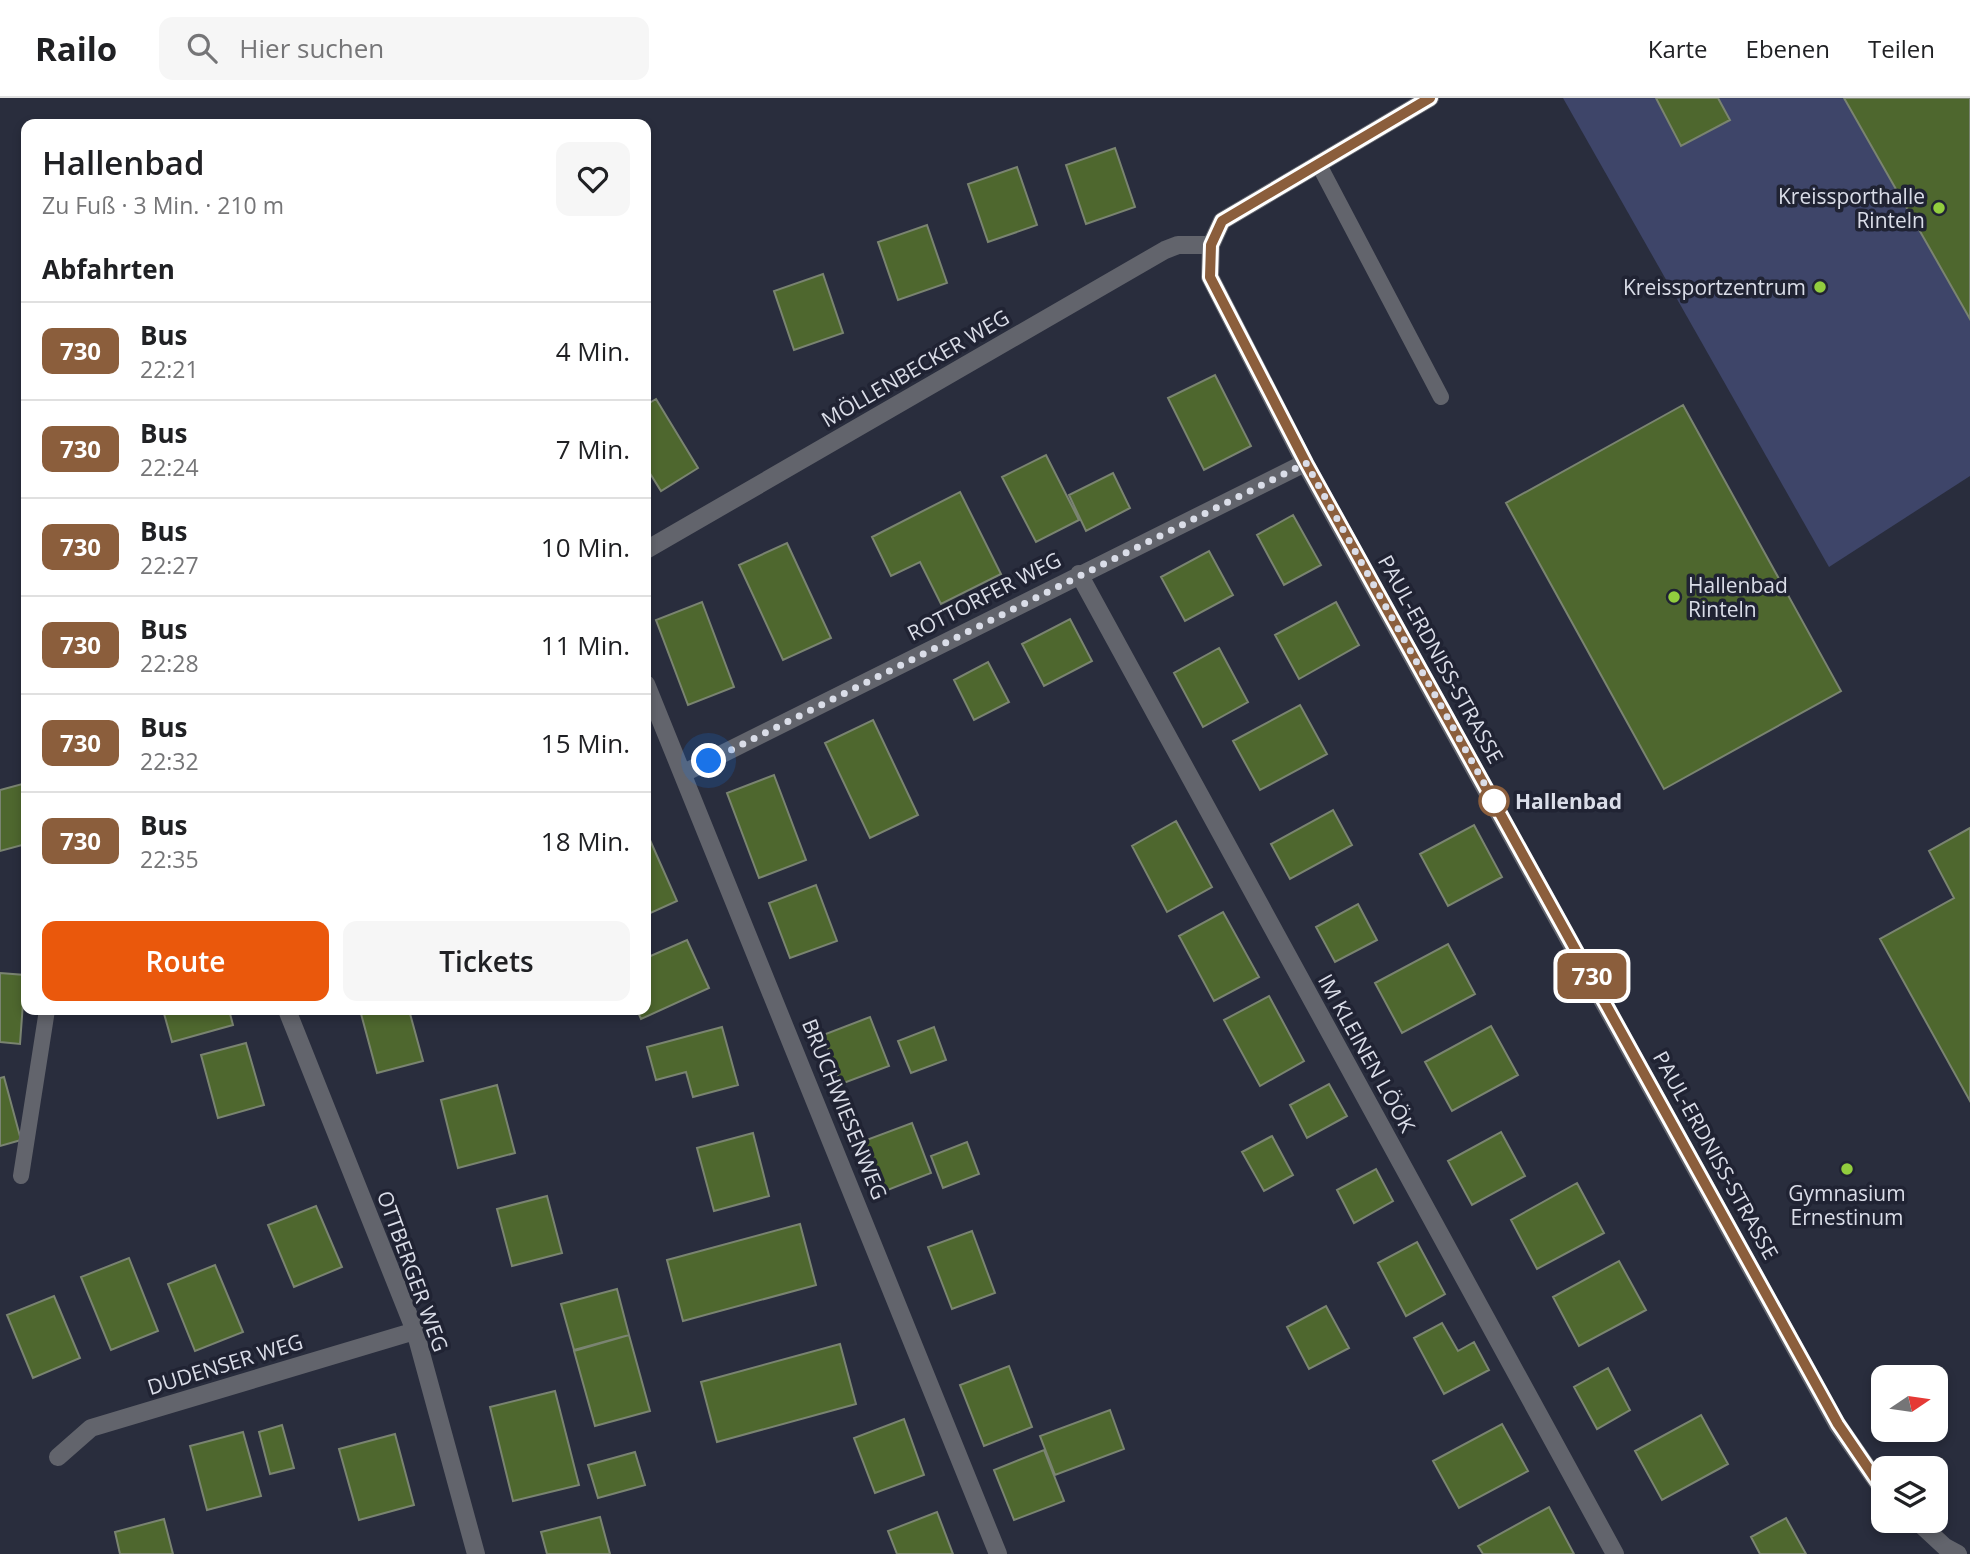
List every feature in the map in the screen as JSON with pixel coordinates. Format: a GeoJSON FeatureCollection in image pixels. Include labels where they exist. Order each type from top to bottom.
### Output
{"type":"FeatureCollection","features":[{"type":"Feature","properties":{"kind":"street"},"geometry":{"type":"LineString","coordinates":[[1211,245],[1222,221],[1430,98]]}},
{"type":"Feature","properties":{"kind":"street","name":"MÖLLENBECKER WEG"},"geometry":{"type":"LineString","coordinates":[[651,547],[1165,250],[1178,245],[1211,245]]}},
{"type":"Feature","properties":{"kind":"street","name":"PAUL-ERDNISS-STRASSE"},"geometry":{"type":"LineString","coordinates":[[1211,245],[1210,277],[1306,463],[1838,1424],[1871,1472]]}},
{"type":"Feature","properties":{"kind":"street","name":"ROTTORFER WEG"},"geometry":{"type":"LineString","coordinates":[[684,773],[1306,463]]}},
{"type":"Feature","properties":{"kind":"street","name":"IM KLEINEN LÖÖK"},"geometry":{"type":"LineString","coordinates":[[1079,574],[1615,1554]]}},
{"type":"Feature","properties":{"kind":"street","name":"BRUCHWIESENWEG"},"geometry":{"type":"LineString","coordinates":[[651,696],[998,1554]]}},
{"type":"Feature","properties":{"kind":"street","name":"OTTBERGER WEG"},"geometry":{"type":"LineString","coordinates":[[290,1015],[415,1331],[476,1554]]}},
{"type":"Feature","properties":{"kind":"street","name":"DUDENSER WEG"},"geometry":{"type":"LineString","coordinates":[[58,1457],[91,1428],[415,1331]]}},
{"type":"Feature","properties":{"kind":"street"},"geometry":{"type":"LineString","coordinates":[[1930,1533],[1945,1547],[1958,1554]]}},
{"type":"Feature","properties":{"kind":"lane"},"geometry":{"type":"LineString","coordinates":[[1318,163],[1441,397]]}},
{"type":"Feature","properties":{"kind":"lane"},"geometry":{"type":"LineString","coordinates":[[21,1177],[46,1015]]}},
{"type":"Feature","properties":{"kind":"shaded area","name":"Kreissportzentrum"},"geometry":{"type":"Polygon","coordinates":[[[1563,98],[1970,98],[1970,476],[1829,567],[1563,98]]]}},
{"type":"Feature","properties":{"kind":"building"},"geometry":{"type":"Polygon","coordinates":[[[1656,98],[1718,98],[1730,120],[1681,146],[1656,98]]]}},
{"type":"Feature","properties":{"kind":"building","name":"Kreissporthalle Rinteln"},"geometry":{"type":"Polygon","coordinates":[[[1844,98],[1970,98],[1970,319],[1844,98]]]}},
{"type":"Feature","properties":{"kind":"building"},"geometry":{"type":"Polygon","coordinates":[[[1115,148],[1135,207],[1086,224],[1066,165],[1115,148]]]}},
{"type":"Feature","properties":{"kind":"building"},"geometry":{"type":"Polygon","coordinates":[[[1017,167],[1037,225],[988,242],[968,184],[1017,167]]]}},
{"type":"Feature","properties":{"kind":"building"},"geometry":{"type":"Polygon","coordinates":[[[927,225],[947,283],[898,300],[878,242],[927,225]]]}},
{"type":"Feature","properties":{"kind":"building"},"geometry":{"type":"Polygon","coordinates":[[[823,274],[843,333],[794,350],[774,291],[823,274]]]}},
{"type":"Feature","properties":{"kind":"building"},"geometry":{"type":"Polygon","coordinates":[[[1215,375],[1251,446],[1204,470],[1168,398],[1215,375]]]}},
{"type":"Feature","properties":{"kind":"building"},"geometry":{"type":"Polygon","coordinates":[[[656,399],[698,468],[661,491],[651,475],[651,402],[656,399]]]}},
{"type":"Feature","properties":{"kind":"building","name":"Hallenbad Rinteln"},"geometry":{"type":"Polygon","coordinates":[[[1683,405],[1841,691],[1664,789],[1506,503],[1683,405]]]}},
{"type":"Feature","properties":{"kind":"building"},"geometry":{"type":"Polygon","coordinates":[[[1046,455],[1079,520],[1036,542],[1002,477],[1046,455]]]}},
{"type":"Feature","properties":{"kind":"building"},"geometry":{"type":"Polygon","coordinates":[[[1113,473],[1130,508],[1086,531],[1069,495],[1113,473]]]}},
{"type":"Feature","properties":{"kind":"building"},"geometry":{"type":"Polygon","coordinates":[[[960,492],[1001,574],[941,604],[920,562],[891,576],[872,537],[960,492]]]}},
{"type":"Feature","properties":{"kind":"building"},"geometry":{"type":"Polygon","coordinates":[[[1293,515],[1321,565],[1284,585],[1257,535],[1293,515]]]}},
{"type":"Feature","properties":{"kind":"building"},"geometry":{"type":"Polygon","coordinates":[[[787,543],[831,638],[783,660],[739,565],[787,543]]]}},
{"type":"Feature","properties":{"kind":"building"},"geometry":{"type":"Polygon","coordinates":[[[1209,551],[1233,595],[1185,621],[1161,577],[1209,551]]]}},
{"type":"Feature","properties":{"kind":"building"},"geometry":{"type":"Polygon","coordinates":[[[702,602],[734,687],[688,705],[656,620],[702,602]]]}},
{"type":"Feature","properties":{"kind":"building"},"geometry":{"type":"Polygon","coordinates":[[[1336,602],[1359,645],[1299,679],[1275,635],[1336,602]]]}},
{"type":"Feature","properties":{"kind":"building"},"geometry":{"type":"Polygon","coordinates":[[[1070,619],[1092,661],[1044,686],[1022,644],[1070,619]]]}},
{"type":"Feature","properties":{"kind":"building"},"geometry":{"type":"Polygon","coordinates":[[[1219,648],[1248,702],[1203,727],[1174,673],[1219,648]]]}},
{"type":"Feature","properties":{"kind":"building"},"geometry":{"type":"Polygon","coordinates":[[[988,662],[1009,702],[974,720],[954,680],[988,662]]]}},
{"type":"Feature","properties":{"kind":"building"},"geometry":{"type":"Polygon","coordinates":[[[1300,705],[1327,754],[1260,790],[1233,741],[1300,705]]]}},
{"type":"Feature","properties":{"kind":"building"},"geometry":{"type":"Polygon","coordinates":[[[873,720],[918,815],[870,838],[825,743],[873,720]]]}},
{"type":"Feature","properties":{"kind":"building"},"geometry":{"type":"Polygon","coordinates":[[[774,775],[806,860],[759,878],[727,793],[774,775]]]}},
{"type":"Feature","properties":{"kind":"building"},"geometry":{"type":"Polygon","coordinates":[[[21,784],[21,845],[0,851],[0,790],[21,784]]]}},
{"type":"Feature","properties":{"kind":"building"},"geometry":{"type":"Polygon","coordinates":[[[1333,810],[1352,845],[1290,879],[1271,844],[1333,810]]]}},
{"type":"Feature","properties":{"kind":"building"},"geometry":{"type":"Polygon","coordinates":[[[1176,821],[1212,887],[1167,912],[1132,846],[1176,821]]]}},
{"type":"Feature","properties":{"kind":"building"},"geometry":{"type":"Polygon","coordinates":[[[1474,825],[1502,877],[1448,906],[1420,854],[1474,825]]]}},
{"type":"Feature","properties":{"kind":"building"},"geometry":{"type":"Polygon","coordinates":[[[1970,828],[1970,1101],[1880,939],[1954,898],[1929,851],[1970,828]]]}},
{"type":"Feature","properties":{"kind":"building"},"geometry":{"type":"Polygon","coordinates":[[[651,842],[677,901],[651,913],[651,842]]]}},
{"type":"Feature","properties":{"kind":"building"},"geometry":{"type":"Polygon","coordinates":[[[816,885],[837,941],[790,958],[769,903],[816,885]]]}},
{"type":"Feature","properties":{"kind":"building"},"geometry":{"type":"Polygon","coordinates":[[[1358,904],[1377,940],[1335,962],[1316,927],[1358,904]]]}},
{"type":"Feature","properties":{"kind":"building"},"geometry":{"type":"Polygon","coordinates":[[[1223,912],[1259,977],[1214,1001],[1179,936],[1223,912]]]}},
{"type":"Feature","properties":{"kind":"building"},"geometry":{"type":"Polygon","coordinates":[[[687,940],[709,988],[651,1014],[651,956],[687,940]]]}},
{"type":"Feature","properties":{"kind":"building"},"geometry":{"type":"Polygon","coordinates":[[[1448,944],[1475,994],[1402,1033],[1375,983],[1448,944]]]}},
{"type":"Feature","properties":{"kind":"building"},"geometry":{"type":"Polygon","coordinates":[[[0,973],[21,975],[20,1044],[0,1042],[0,973]]]}},
{"type":"Feature","properties":{"kind":"building"},"geometry":{"type":"Polygon","coordinates":[[[1269,996],[1304,1061],[1260,1086],[1224,1020],[1269,996]]]}},
{"type":"Feature","properties":{"kind":"building"},"geometry":{"type":"Polygon","coordinates":[[[164,1015],[230,1015],[233,1025],[172,1042],[164,1015]]]}},
{"type":"Feature","properties":{"kind":"building"},"geometry":{"type":"Polygon","coordinates":[[[361,1015],[410,1015],[423,1061],[377,1073],[361,1015]]]}},
{"type":"Feature","properties":{"kind":"building"},"geometry":{"type":"Polygon","coordinates":[[[870,1017],[889,1066],[841,1084],[823,1035],[870,1017]]]}},
{"type":"Feature","properties":{"kind":"building"},"geometry":{"type":"Polygon","coordinates":[[[1491,1026],[1518,1075],[1452,1111],[1425,1062],[1491,1026]]]}},
{"type":"Feature","properties":{"kind":"building"},"geometry":{"type":"Polygon","coordinates":[[[722,1027],[738,1085],[693,1097],[686,1072],[656,1080],[647,1047],[722,1027]]]}},
{"type":"Feature","properties":{"kind":"building"},"geometry":{"type":"Polygon","coordinates":[[[934,1027],[946,1060],[911,1073],[898,1041],[934,1027]]]}},
{"type":"Feature","properties":{"kind":"building"},"geometry":{"type":"Polygon","coordinates":[[[246,1043],[264,1105],[218,1118],[201,1055],[246,1043]]]}},
{"type":"Feature","properties":{"kind":"building"},"geometry":{"type":"Polygon","coordinates":[[[4,1077],[21,1140],[0,1146],[0,1078],[4,1077]]]}},
{"type":"Feature","properties":{"kind":"building"},"geometry":{"type":"Polygon","coordinates":[[[1329,1084],[1347,1116],[1307,1138],[1290,1105],[1329,1084]]]}},
{"type":"Feature","properties":{"kind":"building"},"geometry":{"type":"Polygon","coordinates":[[[497,1085],[515,1153],[458,1168],[441,1100],[497,1085]]]}},
{"type":"Feature","properties":{"kind":"building"},"geometry":{"type":"Polygon","coordinates":[[[912,1123],[931,1173],[880,1193],[861,1142],[912,1123]]]}},
{"type":"Feature","properties":{"kind":"building"},"geometry":{"type":"Polygon","coordinates":[[[1501,1132],[1525,1176],[1472,1205],[1448,1161],[1501,1132]]]}},
{"type":"Feature","properties":{"kind":"building"},"geometry":{"type":"Polygon","coordinates":[[[753,1133],[769,1196],[714,1211],[697,1148],[753,1133]]]}},
{"type":"Feature","properties":{"kind":"building"},"geometry":{"type":"Polygon","coordinates":[[[1272,1136],[1293,1175],[1264,1191],[1242,1152],[1272,1136]]]}},
{"type":"Feature","properties":{"kind":"building"},"geometry":{"type":"Polygon","coordinates":[[[967,1142],[979,1174],[943,1188],[931,1156],[967,1142]]]}},
{"type":"Feature","properties":{"kind":"building"},"geometry":{"type":"Polygon","coordinates":[[[1376,1169],[1393,1201],[1354,1223],[1337,1190],[1376,1169]]]}},
{"type":"Feature","properties":{"kind":"building"},"geometry":{"type":"Polygon","coordinates":[[[1577,1183],[1604,1233],[1537,1269],[1511,1220],[1577,1183]]]}},
{"type":"Feature","properties":{"kind":"building"},"geometry":{"type":"Polygon","coordinates":[[[547,1196],[562,1253],[512,1266],[497,1209],[547,1196]]]}},
{"type":"Feature","properties":{"kind":"building"},"geometry":{"type":"Polygon","coordinates":[[[316,1206],[342,1267],[294,1287],[268,1225],[316,1206]]]}},
{"type":"Feature","properties":{"kind":"building"},"geometry":{"type":"Polygon","coordinates":[[[800,1224],[816,1285],[683,1321],[667,1260],[800,1224]]]}},
{"type":"Feature","properties":{"kind":"building"},"geometry":{"type":"Polygon","coordinates":[[[972,1231],[995,1293],[952,1309],[928,1247],[972,1231]]]}},
{"type":"Feature","properties":{"kind":"building"},"geometry":{"type":"Polygon","coordinates":[[[1417,1242],[1445,1294],[1406,1316],[1378,1263],[1417,1242]]]}},
{"type":"Feature","properties":{"kind":"building"},"geometry":{"type":"Polygon","coordinates":[[[129,1258],[158,1331],[111,1350],[81,1277],[129,1258]]]}},
{"type":"Feature","properties":{"kind":"building"},"geometry":{"type":"Polygon","coordinates":[[[1619,1261],[1646,1310],[1579,1346],[1553,1297],[1619,1261]]]}},
{"type":"Feature","properties":{"kind":"building"},"geometry":{"type":"Polygon","coordinates":[[[215,1265],[243,1332],[195,1351],[168,1284],[215,1265]]]}},
{"type":"Feature","properties":{"kind":"building"},"geometry":{"type":"Polygon","coordinates":[[[617,1289],[629,1335],[574,1350],[561,1304],[617,1289]]]}},
{"type":"Feature","properties":{"kind":"building"},"geometry":{"type":"Polygon","coordinates":[[[54,1296],[80,1358],[33,1378],[7,1315],[54,1296]]]}},
{"type":"Feature","properties":{"kind":"building"},"geometry":{"type":"Polygon","coordinates":[[[1326,1306],[1349,1348],[1309,1369],[1287,1327],[1326,1306]]]}},
{"type":"Feature","properties":{"kind":"building"},"geometry":{"type":"Polygon","coordinates":[[[1442,1323],[1458,1351],[1474,1342],[1489,1370],[1444,1394],[1414,1338],[1442,1323]]]}},
{"type":"Feature","properties":{"kind":"building"},"geometry":{"type":"Polygon","coordinates":[[[629,1335],[650,1411],[595,1426],[574,1351],[629,1335]]]}},
{"type":"Feature","properties":{"kind":"building"},"geometry":{"type":"Polygon","coordinates":[[[840,1344],[856,1404],[717,1442],[701,1382],[840,1344]]]}},
{"type":"Feature","properties":{"kind":"building"},"geometry":{"type":"Polygon","coordinates":[[[1009,1366],[1032,1427],[984,1446],[960,1385],[1009,1366]]]}},
{"type":"Feature","properties":{"kind":"building"},"geometry":{"type":"Polygon","coordinates":[[[1608,1368],[1630,1410],[1597,1429],[1574,1387],[1608,1368]]]}},
{"type":"Feature","properties":{"kind":"building"},"geometry":{"type":"Polygon","coordinates":[[[555,1391],[579,1485],[513,1501],[490,1407],[555,1391]]]}},
{"type":"Feature","properties":{"kind":"building"},"geometry":{"type":"Polygon","coordinates":[[[1110,1410],[1124,1449],[1055,1475],[1040,1436],[1110,1410]]]}},
{"type":"Feature","properties":{"kind":"building"},"geometry":{"type":"Polygon","coordinates":[[[1701,1415],[1728,1464],[1662,1500],[1635,1451],[1701,1415]]]}},
{"type":"Feature","properties":{"kind":"building"},"geometry":{"type":"Polygon","coordinates":[[[904,1419],[924,1475],[875,1493],[854,1438],[904,1419]]]}},
{"type":"Feature","properties":{"kind":"building"},"geometry":{"type":"Polygon","coordinates":[[[1502,1424],[1528,1471],[1459,1508],[1433,1461],[1502,1424]]]}},
{"type":"Feature","properties":{"kind":"building"},"geometry":{"type":"Polygon","coordinates":[[[282,1425],[294,1468],[270,1474],[259,1432],[282,1425]]]}},
{"type":"Feature","properties":{"kind":"building"},"geometry":{"type":"Polygon","coordinates":[[[243,1432],[261,1496],[207,1510],[190,1446],[243,1432]]]}},
{"type":"Feature","properties":{"kind":"building"},"geometry":{"type":"Polygon","coordinates":[[[395,1434],[414,1505],[359,1520],[339,1449],[395,1434]]]}},
{"type":"Feature","properties":{"kind":"building"},"geometry":{"type":"Polygon","coordinates":[[[1044,1450],[1064,1501],[1014,1520],[994,1470],[1044,1450]]]}},
{"type":"Feature","properties":{"kind":"building"},"geometry":{"type":"Polygon","coordinates":[[[635,1452],[645,1485],[598,1498],[588,1465],[635,1452]]]}},
{"type":"Feature","properties":{"kind":"building"},"geometry":{"type":"Polygon","coordinates":[[[1549,1507],[1574,1554],[1483,1554],[1478,1546],[1549,1507]]]}},
{"type":"Feature","properties":{"kind":"building"},"geometry":{"type":"Polygon","coordinates":[[[937,1512],[953,1554],[897,1554],[888,1531],[937,1512]]]}},
{"type":"Feature","properties":{"kind":"building"},"geometry":{"type":"Polygon","coordinates":[[[600,1517],[610,1554],[547,1554],[541,1532],[600,1517]]]}},
{"type":"Feature","properties":{"kind":"building"},"geometry":{"type":"Polygon","coordinates":[[[1786,1518],[1806,1554],[1760,1554],[1751,1537],[1786,1518]]]}},
{"type":"Feature","properties":{"kind":"building"},"geometry":{"type":"Polygon","coordinates":[[[164,1519],[173,1554],[120,1554],[115,1532],[164,1519]]]}},
{"type":"Feature","properties":{"kind":"bus line","name":"730"},"geometry":{"type":"LineString","coordinates":[[1430,98],[1239,208],[1222,221],[1211,245],[1210,277],[1306,463],[1838,1424],[1871,1474]]}},
{"type":"Feature","properties":{"kind":"place","name":"Kreissporthalle Rinteln"},"geometry":{"type":"Point","coordinates":[1939,208]}},
{"type":"Feature","properties":{"kind":"place","name":"Kreissportzentrum"},"geometry":{"type":"Point","coordinates":[1820,287]}},
{"type":"Feature","properties":{"kind":"place","name":"Hallenbad Rinteln"},"geometry":{"type":"Point","coordinates":[1674,597]}},
{"type":"Feature","properties":{"kind":"place","name":"Hallenbad"},"geometry":{"type":"Point","coordinates":[1494,801]}},
{"type":"Feature","properties":{"kind":"place","name":"Gymnasium Ernestinum"},"geometry":{"type":"Point","coordinates":[1847,1169]}},
{"type":"Feature","properties":{"kind":"route"},"geometry":{"type":"LineString","coordinates":[[709,761],[1306,463],[1495,803],[1494,801]]}}]}
